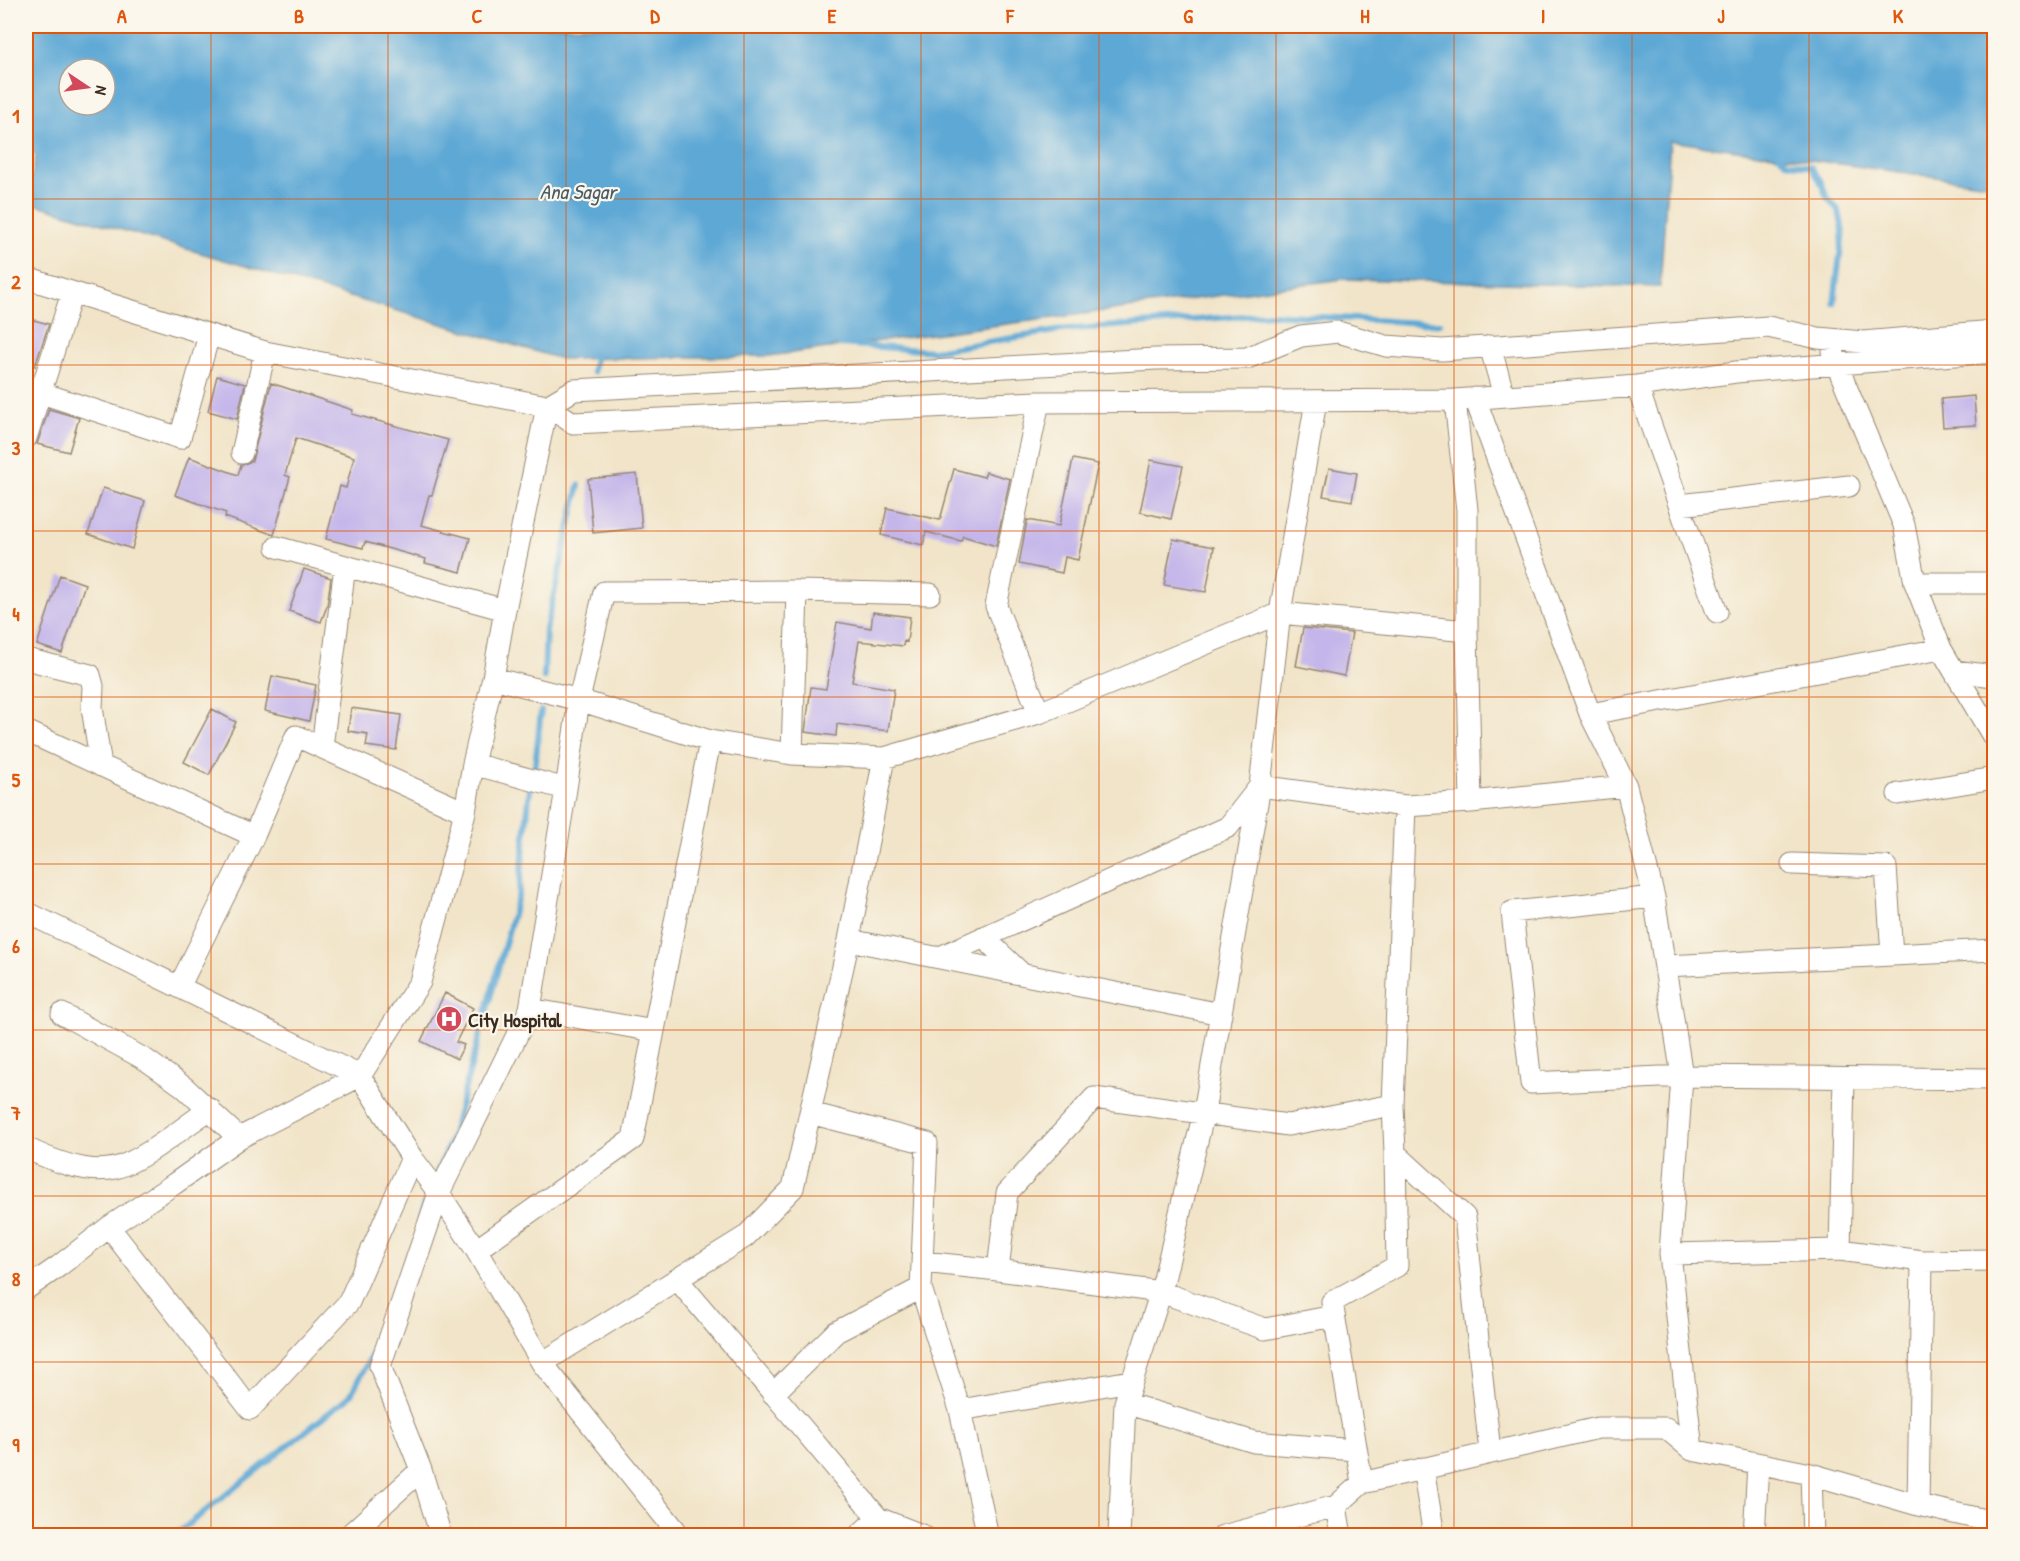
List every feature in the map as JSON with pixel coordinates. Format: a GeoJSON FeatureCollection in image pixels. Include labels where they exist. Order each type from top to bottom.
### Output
{"type":"FeatureCollection","features":[{"type":"Feature","properties":{"kind":"street"},"geometry":{"type":"LineString","coordinates":[[26,278],[265,352],[547,406],[573,423],[1039,402],[1465,399],[1637,387],[1736,372],[1995,352]]}},
{"type":"Feature","properties":{"kind":"street"},"geometry":{"type":"LineString","coordinates":[[26,438],[34,390],[72,293]]}},
{"type":"Feature","properties":{"kind":"street"},"geometry":{"type":"LineString","coordinates":[[26,1288],[59,1266],[108,1227],[239,1138],[360,1076],[420,982],[465,812],[547,406],[574,390],[1156,359],[1247,358],[1301,336],[1338,332],[1386,346],[1442,350],[1768,327],[1830,339],[1863,342],[1995,331]]}},
{"type":"Feature","properties":{"kind":"street"},"geometry":{"type":"LineString","coordinates":[[34,390],[180,438],[209,334]]}},
{"type":"Feature","properties":{"kind":"street"},"geometry":{"type":"LineString","coordinates":[[1830,339],[1837,365],[1904,525],[1915,583],[1941,649],[1995,738]]}},
{"type":"Feature","properties":{"kind":"street"},"geometry":{"type":"LineString","coordinates":[[1490,346],[1504,396]]}},
{"type":"Feature","properties":{"kind":"street"},"geometry":{"type":"LineString","coordinates":[[242,453],[265,352]]}},
{"type":"Feature","properties":{"kind":"street"},"geometry":{"type":"LineString","coordinates":[[1637,387],[1717,612]]}},
{"type":"Feature","properties":{"kind":"street"},"geometry":{"type":"LineString","coordinates":[[609,422],[612,388]]}},
{"type":"Feature","properties":{"kind":"street"},"geometry":{"type":"LineString","coordinates":[[1465,399],[1471,802]]}},
{"type":"Feature","properties":{"kind":"street"},"geometry":{"type":"LineString","coordinates":[[1465,399],[1590,714],[1626,786],[1654,897],[1682,1076],[1670,1254],[1692,1450]]}},
{"type":"Feature","properties":{"kind":"street"},"geometry":{"type":"LineString","coordinates":[[1119,1536],[1125,1403],[1161,1292],[1204,1112],[1260,786],[1280,613],[1316,401]]}},
{"type":"Feature","properties":{"kind":"street"},"geometry":{"type":"LineString","coordinates":[[1039,402],[996,606],[1040,713]]}},
{"type":"Feature","properties":{"kind":"street"},"geometry":{"type":"LineString","coordinates":[[1679,505],[1849,486]]}},
{"type":"Feature","properties":{"kind":"street"},"geometry":{"type":"LineString","coordinates":[[277,547],[505,610]]}},
{"type":"Feature","properties":{"kind":"street"},"geometry":{"type":"LineString","coordinates":[[322,747],[345,566]]}},
{"type":"Feature","properties":{"kind":"street"},"geometry":{"type":"LineString","coordinates":[[1915,583],[1995,583]]}},
{"type":"Feature","properties":{"kind":"street"},"geometry":{"type":"LineString","coordinates":[[441,1536],[421,1470],[380,1366],[439,1193],[530,1009],[579,700],[604,592],[798,591],[930,594]]}},
{"type":"Feature","properties":{"kind":"street"},"geometry":{"type":"LineString","coordinates":[[792,753],[798,591]]}},
{"type":"Feature","properties":{"kind":"street"},"geometry":{"type":"LineString","coordinates":[[493,678],[579,700],[710,741],[792,753],[884,758],[1040,713],[1280,613],[1467,631]]}},
{"type":"Feature","properties":{"kind":"street"},"geometry":{"type":"LineString","coordinates":[[1590,714],[1941,649]]}},
{"type":"Feature","properties":{"kind":"street"},"geometry":{"type":"LineString","coordinates":[[26,659],[90,675],[93,686],[92,707],[101,766]]}},
{"type":"Feature","properties":{"kind":"street"},"geometry":{"type":"LineString","coordinates":[[1954,671],[1995,675]]}},
{"type":"Feature","properties":{"kind":"street"},"geometry":{"type":"LineString","coordinates":[[179,987],[254,836],[296,736],[325,722]]}},
{"type":"Feature","properties":{"kind":"street"},"geometry":{"type":"LineString","coordinates":[[26,731],[254,836]]}},
{"type":"Feature","properties":{"kind":"street"},"geometry":{"type":"LineString","coordinates":[[296,736],[465,812]]}},
{"type":"Feature","properties":{"kind":"street"},"geometry":{"type":"LineString","coordinates":[[476,1250],[633,1139],[710,741]]}},
{"type":"Feature","properties":{"kind":"street"},"geometry":{"type":"LineString","coordinates":[[542,1363],[745,1237],[793,1188],[849,940],[884,758]]}},
{"type":"Feature","properties":{"kind":"street"},"geometry":{"type":"LineString","coordinates":[[473,764],[566,789]]}},
{"type":"Feature","properties":{"kind":"street"},"geometry":{"type":"LineString","coordinates":[[1898,794],[1995,778]]}},
{"type":"Feature","properties":{"kind":"street"},"geometry":{"type":"LineString","coordinates":[[1260,786],[1405,806],[1471,802],[1626,786]]}},
{"type":"Feature","properties":{"kind":"street"},"geometry":{"type":"LineString","coordinates":[[940,957],[1228,827],[1260,786]]}},
{"type":"Feature","properties":{"kind":"street"},"geometry":{"type":"LineString","coordinates":[[1362,1483],[1332,1302],[1397,1266],[1393,1105],[1405,806]]}},
{"type":"Feature","properties":{"kind":"street"},"geometry":{"type":"LineString","coordinates":[[1792,864],[1886,867],[1892,955]]}},
{"type":"Feature","properties":{"kind":"street"},"geometry":{"type":"LineString","coordinates":[[1654,897],[1512,912],[1531,1083],[1682,1076],[1995,1079]]}},
{"type":"Feature","properties":{"kind":"street"},"geometry":{"type":"LineString","coordinates":[[26,912],[360,1076],[412,1158],[439,1193],[476,1250],[542,1363],[680,1536]]}},
{"type":"Feature","properties":{"kind":"street"},"geometry":{"type":"LineString","coordinates":[[983,937],[1021,973]]}},
{"type":"Feature","properties":{"kind":"street"},"geometry":{"type":"LineString","coordinates":[[849,940],[1221,1014]]}},
{"type":"Feature","properties":{"kind":"street"},"geometry":{"type":"LineString","coordinates":[[1666,966],[1995,950]]}},
{"type":"Feature","properties":{"kind":"street"},"geometry":{"type":"LineString","coordinates":[[530,1009],[654,1031]]}},
{"type":"Feature","properties":{"kind":"street"},"geometry":{"type":"LineString","coordinates":[[62,1014],[146,1060],[184,1086],[239,1138]]}},
{"type":"Feature","properties":{"kind":"street"},"geometry":{"type":"LineString","coordinates":[[1840,1250],[1844,1077]]}},
{"type":"Feature","properties":{"kind":"street"},"geometry":{"type":"LineString","coordinates":[[998,1269],[1007,1193],[1094,1098],[1288,1125],[1393,1105]]}},
{"type":"Feature","properties":{"kind":"street"},"geometry":{"type":"LineString","coordinates":[[26,1148],[72,1165],[95,1170],[115,1168],[137,1159],[210,1109]]}},
{"type":"Feature","properties":{"kind":"street"},"geometry":{"type":"LineString","coordinates":[[810,1113],[927,1143],[921,1288],[960,1410],[988,1536]]}},
{"type":"Feature","properties":{"kind":"street"},"geometry":{"type":"LineString","coordinates":[[1395,1153],[1465,1217],[1490,1452]]}},
{"type":"Feature","properties":{"kind":"street"},"geometry":{"type":"LineString","coordinates":[[108,1227],[250,1409],[349,1302],[412,1158]]}},
{"type":"Feature","properties":{"kind":"street"},"geometry":{"type":"LineString","coordinates":[[1670,1254],[1840,1250],[1922,1260],[1995,1260]]}},
{"type":"Feature","properties":{"kind":"street"},"geometry":{"type":"LineString","coordinates":[[1918,1505],[1922,1260]]}},
{"type":"Feature","properties":{"kind":"street"},"geometry":{"type":"LineString","coordinates":[[922,1262],[998,1269],[1161,1292],[1265,1329],[1334,1316]]}},
{"type":"Feature","properties":{"kind":"street"},"geometry":{"type":"LineString","coordinates":[[677,1279],[878,1518],[924,1536]]}},
{"type":"Feature","properties":{"kind":"street"},"geometry":{"type":"LineString","coordinates":[[774,1394],[836,1332],[921,1288]]}},
{"type":"Feature","properties":{"kind":"street"},"geometry":{"type":"LineString","coordinates":[[960,1410],[1131,1381]]}},
{"type":"Feature","properties":{"kind":"street"},"geometry":{"type":"LineString","coordinates":[[1125,1403],[1254,1442],[1356,1450]]}},
{"type":"Feature","properties":{"kind":"street"},"geometry":{"type":"LineString","coordinates":[[1223,1536],[1336,1506],[1362,1483],[1599,1428],[1666,1428],[1688,1417]]}},
{"type":"Feature","properties":{"kind":"street"},"geometry":{"type":"LineString","coordinates":[[1666,1428],[1692,1450],[1811,1474],[1992,1526]]}},
{"type":"Feature","properties":{"kind":"street"},"geometry":{"type":"LineString","coordinates":[[1754,1536],[1758,1464]]}},
{"type":"Feature","properties":{"kind":"street"},"geometry":{"type":"LineString","coordinates":[[1423,1468],[1434,1536]]}},
{"type":"Feature","properties":{"kind":"street"},"geometry":{"type":"LineString","coordinates":[[348,1536],[421,1470]]}},
{"type":"Feature","properties":{"kind":"street"},"geometry":{"type":"LineString","coordinates":[[1811,1474],[1813,1536]]}},
{"type":"Feature","properties":{"kind":"street"},"geometry":{"type":"LineString","coordinates":[[1336,1506],[1341,1536]]}},
{"type":"Feature","properties":{"kind":"street"},"geometry":{"type":"LineString","coordinates":[[858,1536],[878,1518]]}},
{"type":"Feature","properties":{"kind":"water","name":"Ana Sagar"},"geometry":{"type":"Polygon","coordinates":[[[26,26],[1994,26],[1994,185],[1670,141],[1660,287],[1343,279],[769,356],[561,359],[27,202],[36,155],[26,147],[26,26]]]}},
{"type":"Feature","properties":{"kind":"building"},"geometry":{"type":"Polygon","coordinates":[[[26,318],[49,324],[35,366],[26,364],[26,318]]]}},
{"type":"Feature","properties":{"kind":"building"},"geometry":{"type":"Polygon","coordinates":[[[217,376],[245,384],[237,419],[208,411],[217,376]]]}},
{"type":"Feature","properties":{"kind":"building"},"geometry":{"type":"Polygon","coordinates":[[[271,383],[353,410],[352,414],[448,440],[421,525],[470,538],[461,572],[425,563],[426,559],[365,542],[363,548],[326,539],[340,486],[346,488],[354,457],[296,438],[285,475],[290,477],[274,535],[225,517],[226,513],[175,495],[189,457],[238,475],[241,465],[252,461],[271,383]]]}},
{"type":"Feature","properties":{"kind":"building"},"geometry":{"type":"Polygon","coordinates":[[[1974,396],[1976,425],[1943,427],[1941,399],[1974,396]]]}},
{"type":"Feature","properties":{"kind":"building"},"geometry":{"type":"Polygon","coordinates":[[[49,409],[79,418],[69,452],[37,444],[49,409]]]}},
{"type":"Feature","properties":{"kind":"building"},"geometry":{"type":"Polygon","coordinates":[[[1073,459],[1098,464],[1078,560],[1065,557],[1062,573],[1019,564],[1027,520],[1059,526],[1073,459]]]}},
{"type":"Feature","properties":{"kind":"building"},"geometry":{"type":"Polygon","coordinates":[[[1151,460],[1183,466],[1171,519],[1140,512],[1151,460]]]}},
{"type":"Feature","properties":{"kind":"building"},"geometry":{"type":"Polygon","coordinates":[[[1329,468],[1357,473],[1352,501],[1323,496],[1329,468]]]}},
{"type":"Feature","properties":{"kind":"building"},"geometry":{"type":"Polygon","coordinates":[[[954,469],[984,477],[986,472],[1010,479],[996,546],[963,536],[961,541],[926,532],[923,545],[881,535],[887,508],[940,520],[954,469]]]}},
{"type":"Feature","properties":{"kind":"building"},"geometry":{"type":"Polygon","coordinates":[[[637,474],[642,528],[593,533],[588,479],[637,474]]]}},
{"type":"Feature","properties":{"kind":"building"},"geometry":{"type":"Polygon","coordinates":[[[103,488],[145,501],[132,549],[88,534],[103,488]]]}},
{"type":"Feature","properties":{"kind":"building"},"geometry":{"type":"Polygon","coordinates":[[[1173,539],[1214,547],[1206,592],[1164,585],[1173,539]]]}},
{"type":"Feature","properties":{"kind":"building"},"geometry":{"type":"Polygon","coordinates":[[[304,569],[331,578],[327,606],[321,622],[289,611],[304,569]]]}},
{"type":"Feature","properties":{"kind":"building"},"geometry":{"type":"Polygon","coordinates":[[[60,575],[85,584],[62,653],[37,645],[60,575]]]}},
{"type":"Feature","properties":{"kind":"building"},"geometry":{"type":"Polygon","coordinates":[[[873,612],[910,617],[907,642],[904,641],[903,646],[859,641],[852,682],[894,689],[888,731],[837,724],[836,736],[805,732],[811,687],[826,689],[837,622],[871,628],[873,612]]]}},
{"type":"Feature","properties":{"kind":"building"},"geometry":{"type":"Polygon","coordinates":[[[1303,628],[1352,633],[1344,676],[1296,666],[1303,628]]]}},
{"type":"Feature","properties":{"kind":"building"},"geometry":{"type":"Polygon","coordinates":[[[272,676],[316,685],[309,721],[265,711],[272,676]]]}},
{"type":"Feature","properties":{"kind":"building"},"geometry":{"type":"Polygon","coordinates":[[[351,708],[401,715],[396,750],[366,746],[368,734],[348,731],[351,708]]]}},
{"type":"Feature","properties":{"kind":"building"},"geometry":{"type":"Polygon","coordinates":[[[212,709],[236,722],[209,775],[184,762],[212,709]]]}},
{"type":"Feature","properties":{"kind":"building"},"geometry":{"type":"Polygon","coordinates":[[[445,993],[473,1008],[456,1042],[464,1045],[457,1059],[421,1041],[445,993]]]}},
{"type":"Feature","properties":{"kind":"waterway"},"geometry":{"type":"LineString","coordinates":[[1776,151],[1786,162],[1811,167],[1820,180],[1827,197],[1839,211],[1843,231],[1834,303]]}},
{"type":"Feature","properties":{"kind":"waterway"},"geometry":{"type":"LineString","coordinates":[[840,344],[933,351],[1062,330],[1270,314],[1440,324]]}},
{"type":"Feature","properties":{"kind":"waterway"},"geometry":{"type":"LineString","coordinates":[[593,372],[596,351]]}},
{"type":"Feature","properties":{"kind":"waterway"},"geometry":{"type":"LineString","coordinates":[[544,678],[546,629],[579,485]]}},
{"type":"Feature","properties":{"kind":"waterway"},"geometry":{"type":"LineString","coordinates":[[535,766],[541,711]]}},
{"type":"Feature","properties":{"kind":"waterway"},"geometry":{"type":"LineString","coordinates":[[436,1176],[451,1139],[519,893],[530,789]]}},
{"type":"Feature","properties":{"kind":"waterway"},"geometry":{"type":"LineString","coordinates":[[420,1218],[424,1203]]}},
{"type":"Feature","properties":{"kind":"waterway"},"geometry":{"type":"LineString","coordinates":[[174,1536],[350,1396],[378,1343]]}},
{"type":"Feature","properties":{"kind":"place","name":"City Hospital"},"geometry":{"type":"Point","coordinates":[449,1019]}}]}
